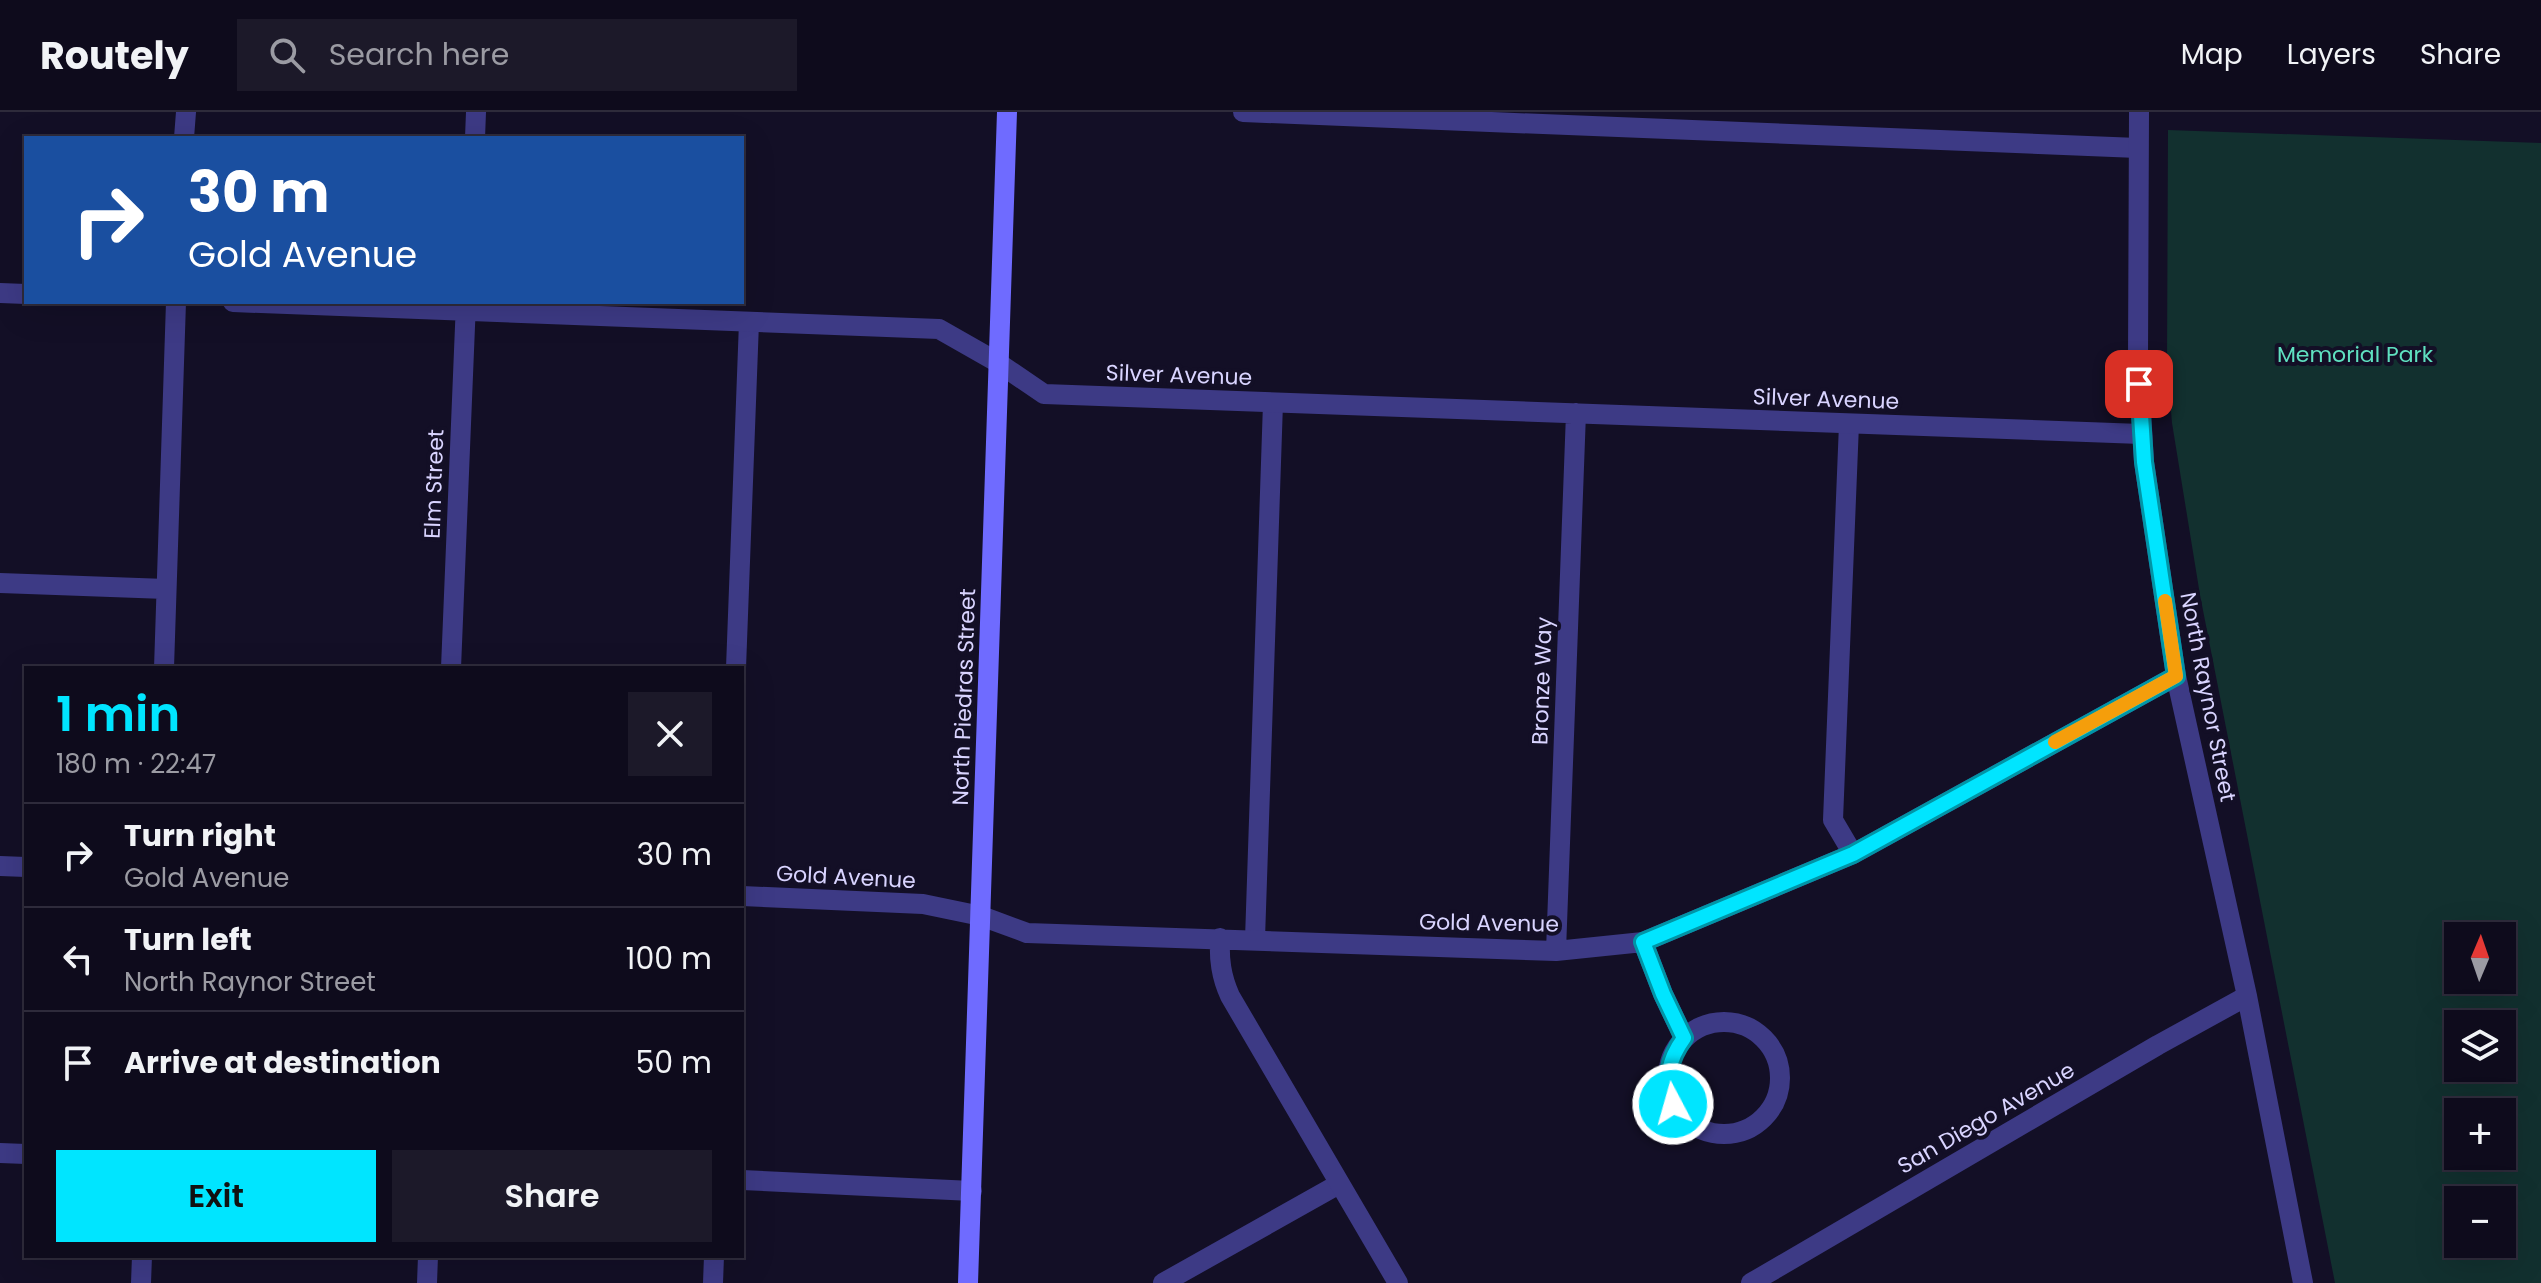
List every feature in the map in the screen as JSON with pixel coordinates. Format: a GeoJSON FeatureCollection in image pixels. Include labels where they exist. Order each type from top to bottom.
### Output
{"type":"FeatureCollection","features":[{"type":"Feature","properties":{"kind":"main road","name":"North Piedras Street"},"geometry":{"type":"LineString","coordinates":[[968,1283],[1007,112]]}},
{"type":"Feature","properties":{"kind":"street"},"geometry":{"type":"LineString","coordinates":[[184,136],[186,112]]}},
{"type":"Feature","properties":{"kind":"street"},"geometry":{"type":"LineString","coordinates":[[475,136],[476,112]]}},
{"type":"Feature","properties":{"kind":"street"},"geometry":{"type":"LineString","coordinates":[[1243,112],[2138,148]]}},
{"type":"Feature","properties":{"kind":"street","name":"North Raynor Street"},"geometry":{"type":"LineString","coordinates":[[2139,112],[2138,360],[2141,434],[2176,676],[2247,996],[2303,1283]]}},
{"type":"Feature","properties":{"kind":"street"},"geometry":{"type":"LineString","coordinates":[[0,293],[24,294]]}},
{"type":"Feature","properties":{"kind":"street"},"geometry":{"type":"LineString","coordinates":[[164,666],[176,304]]}},
{"type":"Feature","properties":{"kind":"street","name":"Silver Avenue"},"geometry":{"type":"LineString","coordinates":[[350,304],[466,306],[939,329],[997,362],[1044,394],[2141,434]]}},
{"type":"Feature","properties":{"kind":"street","name":"Elm Street"},"geometry":{"type":"LineString","coordinates":[[451,666],[466,306]]}},
{"type":"Feature","properties":{"kind":"street"},"geometry":{"type":"LineString","coordinates":[[736,666],[749,322]]}},
{"type":"Feature","properties":{"kind":"street"},"geometry":{"type":"LineString","coordinates":[[1255,939],[1273,403]]}},
{"type":"Feature","properties":{"kind":"street","name":"Bronze Way"},"geometry":{"type":"LineString","coordinates":[[1556,951],[1576,413]]}},
{"type":"Feature","properties":{"kind":"street"},"geometry":{"type":"LineString","coordinates":[[1849,424],[1833,820],[1853,854]]}},
{"type":"Feature","properties":{"kind":"street"},"geometry":{"type":"LineString","coordinates":[[0,583],[166,589]]}},
{"type":"Feature","properties":{"kind":"street","name":"Gold Avenue"},"geometry":{"type":"LineString","coordinates":[[744,896],[923,904],[981,916],[1027,933],[1556,951],[1643,942],[1853,854],[2176,676]]}},
{"type":"Feature","properties":{"kind":"street"},"geometry":{"type":"LineString","coordinates":[[0,866],[24,867]]}},
{"type":"Feature","properties":{"kind":"street"},"geometry":{"type":"LineString","coordinates":[[1220,938],[1222,978],[1230,996],[1398,1283]]}},
{"type":"Feature","properties":{"kind":"street"},"geometry":{"type":"LineString","coordinates":[[1643,942],[1684,1038]]}},
{"type":"Feature","properties":{"kind":"street","name":"San Diego Avenue"},"geometry":{"type":"LineString","coordinates":[[1751,1283],[2247,996]]}},
{"type":"Feature","properties":{"kind":"street"},"geometry":{"type":"LineString","coordinates":[[1719,1022],[1739,1023],[1756,1032],[1770,1046],[1779,1063],[1781,1083],[1776,1102],[1765,1118],[1733,1134],[1715,1134],[1698,1129],[1684,1118],[1673,1104],[1668,1079],[1673,1053],[1684,1038],[1700,1027],[1719,1022]]}},
{"type":"Feature","properties":{"kind":"street"},"geometry":{"type":"LineString","coordinates":[[0,1153],[24,1154]]}},
{"type":"Feature","properties":{"kind":"street"},"geometry":{"type":"LineString","coordinates":[[744,1180],[972,1191]]}},
{"type":"Feature","properties":{"kind":"street"},"geometry":{"type":"LineString","coordinates":[[1163,1283],[1339,1184]]}},
{"type":"Feature","properties":{"kind":"street"},"geometry":{"type":"LineString","coordinates":[[141,1283],[142,1258]]}},
{"type":"Feature","properties":{"kind":"street"},"geometry":{"type":"LineString","coordinates":[[427,1283],[428,1258]]}},
{"type":"Feature","properties":{"kind":"street"},"geometry":{"type":"LineString","coordinates":[[713,1283],[714,1258]]}},
{"type":"Feature","properties":{"kind":"green space","name":"Memorial Park"},"geometry":{"type":"Polygon","coordinates":[[[2168,130],[2541,143],[2541,1283],[2335,1283],[2200,595],[2172,423],[2167,364],[2168,130]]]}},
{"type":"Feature","properties":{"kind":"slow traffic"},"geometry":{"type":"LineString","coordinates":[[2055,742],[2176,676],[2165,601]]}},
{"type":"Feature","properties":{"kind":"route"},"geometry":{"type":"LineString","coordinates":[[1673,1104],[1668,1087],[1668,1070],[1673,1053],[1684,1038],[1643,942],[1853,854],[2176,676],[2144,462],[2139,384]]}}]}
